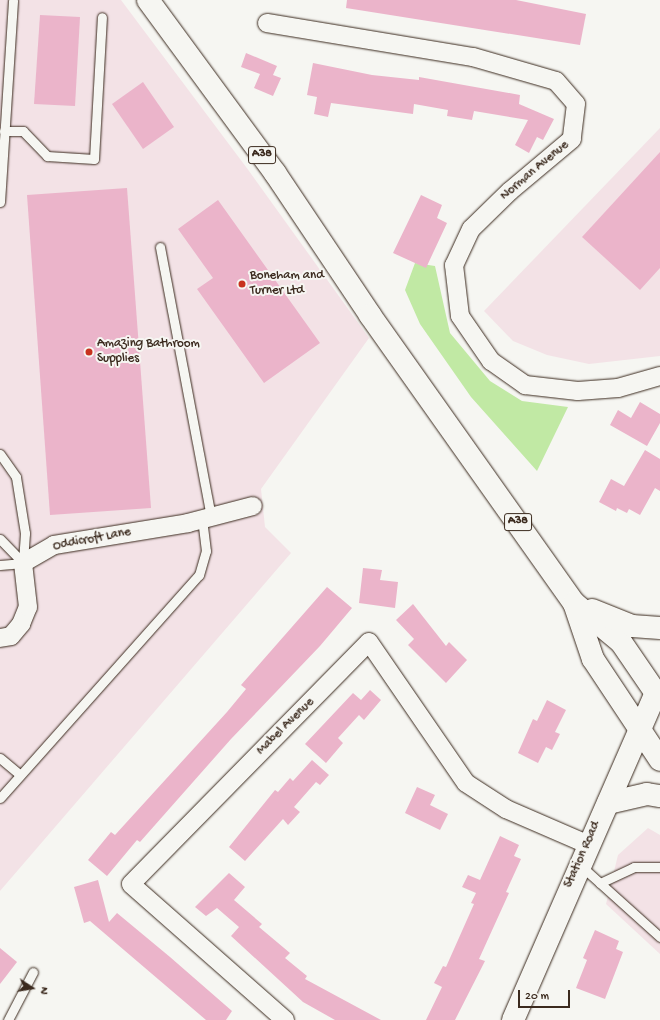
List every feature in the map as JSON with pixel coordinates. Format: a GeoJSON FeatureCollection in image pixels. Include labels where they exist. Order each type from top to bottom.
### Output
{"type":"FeatureCollection","features":[{"type":"Feature","properties":{"kind":"main road","name":"A38"},"geometry":{"type":"LineString","coordinates":[[148,0],[275,172],[370,315],[574,603],[621,642],[658,695]]}},
{"type":"Feature","properties":{"kind":"main road","name":"A38"},"geometry":{"type":"LineString","coordinates":[[574,603],[593,659],[660,760]]}},
{"type":"Feature","properties":{"kind":"main road"},"geometry":{"type":"LineString","coordinates":[[574,603],[632,626],[660,628]]}},
{"type":"Feature","properties":{"kind":"main road","name":"Station Road"},"geometry":{"type":"LineString","coordinates":[[513,1020],[587,844],[608,803],[640,731],[658,695]]}},
{"type":"Feature","properties":{"kind":"main road"},"geometry":{"type":"LineString","coordinates":[[608,803],[646,794],[660,796]]}},
{"type":"Feature","properties":{"kind":"street","name":"Norman Avenue"},"geometry":{"type":"LineString","coordinates":[[267,23],[473,57],[556,81],[576,104],[572,139],[510,191],[471,229],[454,265],[460,316],[491,361],[526,385],[578,391],[618,388],[660,376]]}},
{"type":"Feature","properties":{"kind":"street","name":"Oddicroft Lane"},"geometry":{"type":"LineString","coordinates":[[23,563],[54,546],[206,518],[252,506]]}},
{"type":"Feature","properties":{"kind":"street"},"geometry":{"type":"LineString","coordinates":[[0,638],[11,636],[21,624],[28,607],[23,563]]}},
{"type":"Feature","properties":{"kind":"street","name":"Mabel Avenue"},"geometry":{"type":"LineString","coordinates":[[285,1020],[131,884],[369,642],[466,783],[506,810],[587,844]]}},
{"type":"Feature","properties":{"kind":"lane"},"geometry":{"type":"LineString","coordinates":[[0,202],[13,0]]}},
{"type":"Feature","properties":{"kind":"lane"},"geometry":{"type":"LineString","coordinates":[[4,131],[23,131],[47,156],[94,159],[102,17]]}},
{"type":"Feature","properties":{"kind":"lane"},"geometry":{"type":"LineString","coordinates":[[0,798],[19,774],[199,574],[206,551],[206,518],[160,247]]}},
{"type":"Feature","properties":{"kind":"lane"},"geometry":{"type":"LineString","coordinates":[[0,454],[16,477],[25,533],[23,563]]}},
{"type":"Feature","properties":{"kind":"lane"},"geometry":{"type":"LineString","coordinates":[[0,539],[23,563]]}},
{"type":"Feature","properties":{"kind":"lane"},"geometry":{"type":"LineString","coordinates":[[0,565],[23,563]]}},
{"type":"Feature","properties":{"kind":"lane"},"geometry":{"type":"LineString","coordinates":[[0,758],[19,774]]}},
{"type":"Feature","properties":{"kind":"lane"},"geometry":{"type":"LineString","coordinates":[[579,864],[660,937]]}},
{"type":"Feature","properties":{"kind":"lane"},"geometry":{"type":"LineString","coordinates":[[600,883],[634,868],[660,867]]}},
{"type":"Feature","properties":{"kind":"lane"},"geometry":{"type":"LineString","coordinates":[[8,1020],[32,972]]}},
{"type":"Feature","properties":{"kind":"shaded area"},"geometry":{"type":"Polygon","coordinates":[[[0,0],[121,0],[249,171],[369,338],[261,489],[265,527],[291,553],[0,891],[0,0]]]}},
{"type":"Feature","properties":{"kind":"shaded area"},"geometry":{"type":"Polygon","coordinates":[[[660,128],[660,356],[589,364],[547,355],[513,341],[484,311],[660,128]]]}},
{"type":"Feature","properties":{"kind":"shaded area"},"geometry":{"type":"Polygon","coordinates":[[[648,828],[660,835],[660,954],[606,904],[618,855],[648,828]]]}},
{"type":"Feature","properties":{"kind":"green space"},"geometry":{"type":"Polygon","coordinates":[[[415,263],[435,266],[450,333],[490,381],[522,401],[568,407],[537,471],[471,397],[420,324],[405,290],[415,263]]]}},
{"type":"Feature","properties":{"kind":"building"},"geometry":{"type":"Polygon","coordinates":[[[347,0],[516,0],[586,14],[580,45],[346,8],[347,0]]]}},
{"type":"Feature","properties":{"kind":"building"},"geometry":{"type":"Polygon","coordinates":[[[40,15],[80,17],[75,106],[34,104],[40,15]]]}},
{"type":"Feature","properties":{"kind":"building"},"geometry":{"type":"Polygon","coordinates":[[[246,53],[277,66],[273,75],[281,78],[273,96],[254,88],[260,74],[241,67],[246,53]]]}},
{"type":"Feature","properties":{"kind":"building"},"geometry":{"type":"Polygon","coordinates":[[[313,63],[372,75],[419,80],[419,77],[520,95],[519,104],[554,119],[543,140],[537,137],[529,153],[515,145],[528,120],[474,111],[472,120],[447,116],[448,110],[414,104],[413,114],[331,103],[328,117],[314,114],[317,97],[307,95],[313,63]]]}},
{"type":"Feature","properties":{"kind":"building"},"geometry":{"type":"Polygon","coordinates":[[[143,82],[174,127],[143,149],[112,104],[143,82]]]}},
{"type":"Feature","properties":{"kind":"building"},"geometry":{"type":"Polygon","coordinates":[[[660,152],[660,268],[640,290],[582,237],[660,152]]]}},
{"type":"Feature","properties":{"kind":"building","name":"Amazing Bathroom Supplies"},"geometry":{"type":"Polygon","coordinates":[[[127,188],[151,508],[50,515],[27,195],[127,188]]]}},
{"type":"Feature","properties":{"kind":"building"},"geometry":{"type":"Polygon","coordinates":[[[421,195],[442,205],[437,218],[447,223],[426,268],[393,253],[421,195]]]}},
{"type":"Feature","properties":{"kind":"building"},"geometry":{"type":"Polygon","coordinates":[[[218,200],[320,343],[264,383],[197,289],[213,278],[178,229],[218,200]]]}},
{"type":"Feature","properties":{"kind":"building"},"geometry":{"type":"Polygon","coordinates":[[[640,402],[660,414],[660,423],[647,446],[610,425],[618,410],[631,418],[640,402]]]}},
{"type":"Feature","properties":{"kind":"building"},"geometry":{"type":"Polygon","coordinates":[[[645,450],[660,459],[660,491],[655,488],[640,515],[629,509],[627,513],[617,508],[616,511],[599,502],[611,479],[624,486],[645,450]]]}},
{"type":"Feature","properties":{"kind":"building"},"geometry":{"type":"Polygon","coordinates":[[[363,568],[382,570],[380,580],[398,582],[395,608],[359,603],[363,568]]]}},
{"type":"Feature","properties":{"kind":"building"},"geometry":{"type":"Polygon","coordinates":[[[327,587],[352,608],[320,646],[231,739],[140,842],[137,840],[107,876],[88,860],[111,832],[115,835],[227,712],[246,689],[241,685],[327,587]]]}},
{"type":"Feature","properties":{"kind":"building"},"geometry":{"type":"Polygon","coordinates":[[[413,604],[446,646],[449,642],[467,660],[446,683],[408,645],[414,639],[396,620],[413,604]]]}},
{"type":"Feature","properties":{"kind":"building"},"geometry":{"type":"Polygon","coordinates":[[[370,690],[381,700],[364,720],[359,715],[338,738],[343,743],[326,763],[305,744],[353,693],[361,700],[370,690]]]}},
{"type":"Feature","properties":{"kind":"building"},"geometry":{"type":"Polygon","coordinates":[[[547,700],[566,710],[555,732],[560,734],[552,750],[546,747],[538,763],[518,753],[533,719],[537,721],[547,700]]]}},
{"type":"Feature","properties":{"kind":"building"},"geometry":{"type":"Polygon","coordinates":[[[312,760],[329,775],[320,785],[316,782],[294,807],[300,812],[288,825],[283,819],[245,861],[229,847],[275,790],[278,792],[290,778],[293,781],[312,760]]]}},
{"type":"Feature","properties":{"kind":"building"},"geometry":{"type":"Polygon","coordinates":[[[417,787],[435,795],[430,805],[448,814],[440,830],[405,813],[417,787]]]}},
{"type":"Feature","properties":{"kind":"building"},"geometry":{"type":"Polygon","coordinates":[[[500,836],[519,845],[514,856],[521,859],[506,892],[509,893],[479,959],[485,961],[455,1020],[426,1020],[442,987],[434,983],[443,966],[446,967],[474,904],[471,903],[476,893],[462,887],[468,875],[480,880],[500,836]]]}},
{"type":"Feature","properties":{"kind":"building"},"geometry":{"type":"Polygon","coordinates":[[[229,873],[245,887],[234,900],[262,924],[259,927],[290,953],[285,958],[307,976],[305,979],[381,1020],[335,1020],[303,1002],[231,936],[239,927],[217,908],[206,916],[195,907],[229,873]]]}},
{"type":"Feature","properties":{"kind":"building"},"geometry":{"type":"Polygon","coordinates":[[[98,880],[109,922],[117,913],[170,957],[232,1011],[226,1020],[206,1020],[90,921],[84,923],[74,887],[98,880]]]}},
{"type":"Feature","properties":{"kind":"building"},"geometry":{"type":"Polygon","coordinates":[[[595,930],[619,941],[616,949],[623,952],[605,999],[576,988],[587,960],[583,958],[595,930]]]}},
{"type":"Feature","properties":{"kind":"building"},"geometry":{"type":"Polygon","coordinates":[[[0,948],[17,962],[0,984],[0,948]]]}},
{"type":"Feature","properties":{"kind":"place","name":"Boneham and Turner Ltd"},"geometry":{"type":"Point","coordinates":[242,284]}},
{"type":"Feature","properties":{"kind":"place","name":"Amazing Bathroom Supplies"},"geometry":{"type":"Point","coordinates":[89,352]}}]}
